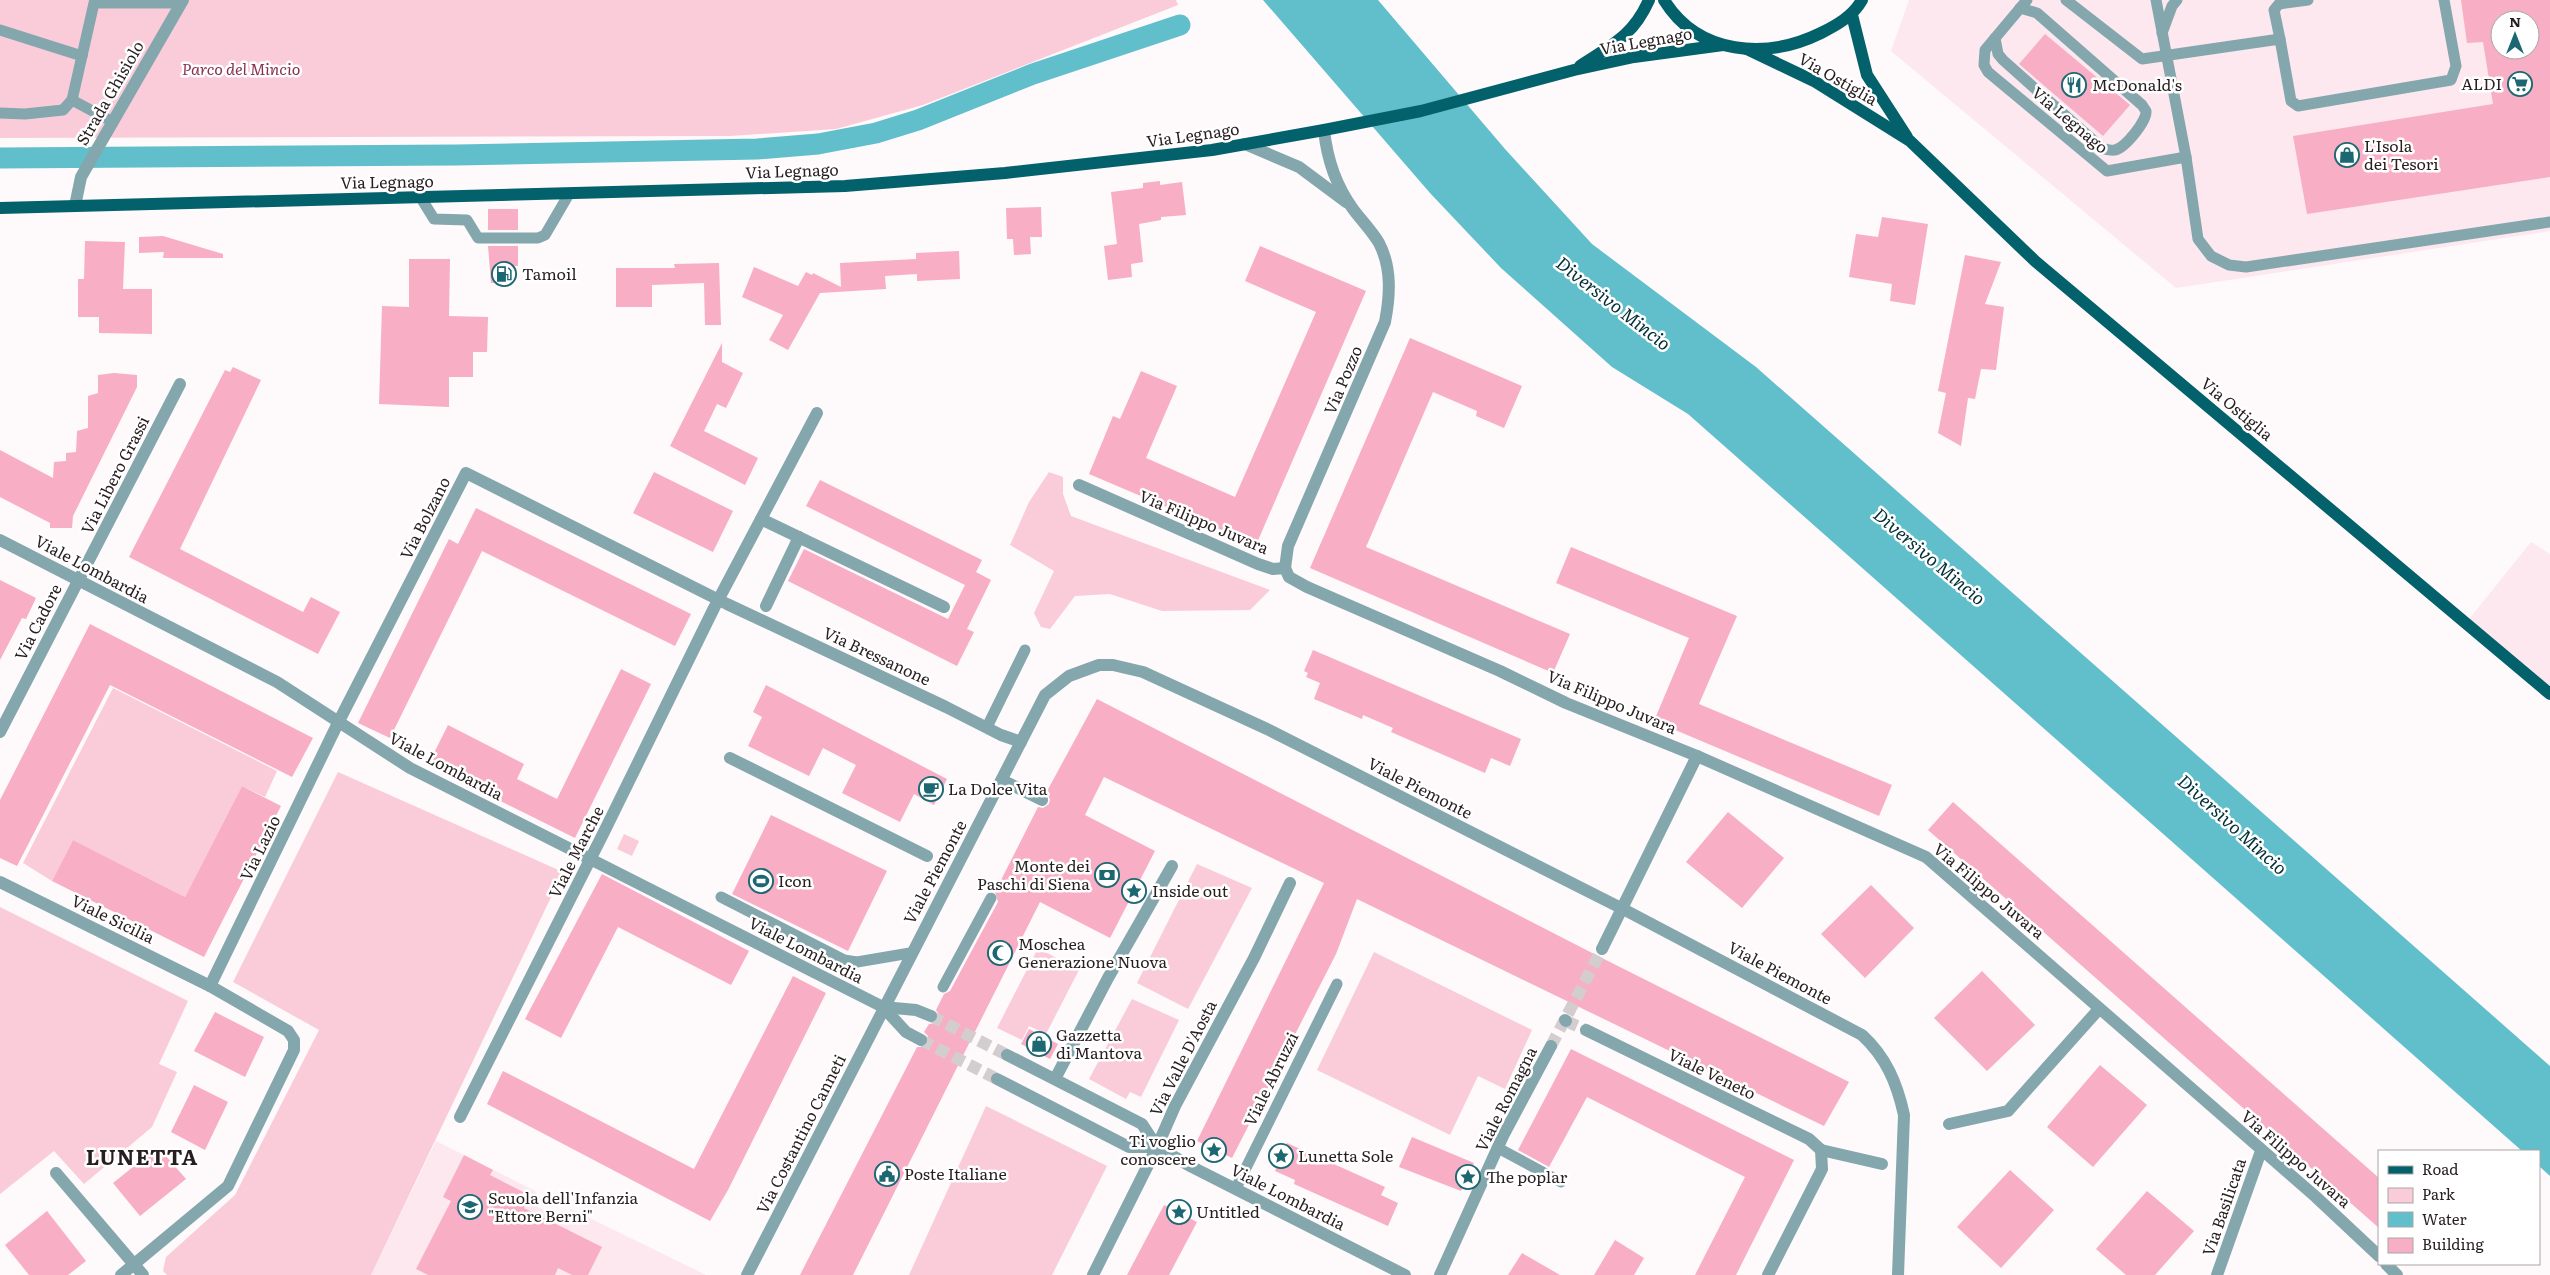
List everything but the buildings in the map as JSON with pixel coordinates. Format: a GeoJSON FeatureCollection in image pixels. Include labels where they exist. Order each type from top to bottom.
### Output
{"type":"FeatureCollection","features":[{"type":"Feature","properties":{"kind":"main road","name":"Via Legnago"},"geometry":{"type":"LineString","coordinates":[[1574,70],[1620,40],[1637,24],[1649,0]]}},
{"type":"Feature","properties":{"kind":"main road","name":"Via Legnago"},"geometry":{"type":"LineString","coordinates":[[1664,0],[1682,24],[1723,45]]}},
{"type":"Feature","properties":{"kind":"main road","name":"Via Legnago"},"geometry":{"type":"LineString","coordinates":[[0,208],[845,186],[1108,163],[1245,144],[1421,111],[1574,70],[1650,55],[1723,45],[1769,50],[1800,42],[1826,31],[1852,15],[1862,0]]}},
{"type":"Feature","properties":{"kind":"main road","name":"Via Ostiglia"},"geometry":{"type":"LineString","coordinates":[[1852,15],[1867,75],[1910,141]]}},
{"type":"Feature","properties":{"kind":"main road","name":"Via Ostiglia"},"geometry":{"type":"LineString","coordinates":[[1747,49],[1814,81],[1910,141],[2035,261],[2550,694]]}},
{"type":"Feature","properties":{"kind":"street","name":"Strada Ghisiolo"},"geometry":{"type":"LineString","coordinates":[[75,206],[81,177],[182,2]]}},
{"type":"Feature","properties":{"kind":"street","name":"Via Pozzo"},"geometry":{"type":"LineString","coordinates":[[1285,568],[1288,546],[1385,322],[1390,282],[1384,256],[1372,233],[1352,207],[1332,169],[1326,151],[1324,130]]}},
{"type":"Feature","properties":{"kind":"street","name":"Via Pozzo"},"geometry":{"type":"LineString","coordinates":[[1245,144],[1299,167],[1352,207]]}},
{"type":"Feature","properties":{"kind":"street","name":"Via Libero Grassi"},"geometry":{"type":"LineString","coordinates":[[78,580],[180,384]]}},
{"type":"Feature","properties":{"kind":"street","name":"Viale Marche"},"geometry":{"type":"LineString","coordinates":[[460,1117],[719,600],[816,413]]}},
{"type":"Feature","properties":{"kind":"street","name":"Via Bolzano"},"geometry":{"type":"LineString","coordinates":[[338,723],[466,472],[719,600]]}},
{"type":"Feature","properties":{"kind":"street","name":"Via Filippo Juvara"},"geometry":{"type":"LineString","coordinates":[[1079,485],[1258,564],[1273,569],[1285,568],[1289,576],[1307,586],[1566,702],[1697,756],[1926,857],[2027,943],[2099,1009],[2316,1197],[2378,1255]]}},
{"type":"Feature","properties":{"kind":"street"},"geometry":{"type":"LineString","coordinates":[[762,519],[944,607]]}},
{"type":"Feature","properties":{"kind":"street"},"geometry":{"type":"LineString","coordinates":[[766,606],[799,537]]}},
{"type":"Feature","properties":{"kind":"street","name":"Viale Lombardia"},"geometry":{"type":"LineString","coordinates":[[0,540],[277,682],[410,768],[883,1007],[906,1032],[921,1040]]}},
{"type":"Feature","properties":{"kind":"street","name":"Via Cadore"},"geometry":{"type":"LineString","coordinates":[[0,732],[78,580]]}},
{"type":"Feature","properties":{"kind":"street","name":"Via Bressanone"},"geometry":{"type":"LineString","coordinates":[[719,600],[1021,742]]}},
{"type":"Feature","properties":{"kind":"street","name":"Viale Piemonte"},"geometry":{"type":"LineString","coordinates":[[883,1007],[1045,694],[1056,684],[1084,669],[1099,665],[1135,670],[1267,729],[1623,909],[1862,1034],[1877,1049],[1900,1093],[1904,1115],[1898,1275]]}},
{"type":"Feature","properties":{"kind":"street","name":"Via Lazio"},"geometry":{"type":"LineString","coordinates":[[210,986],[338,723]]}},
{"type":"Feature","properties":{"kind":"street"},"geometry":{"type":"LineString","coordinates":[[1602,950],[1697,756]]}},
{"type":"Feature","properties":{"kind":"street"},"geometry":{"type":"LineString","coordinates":[[730,758],[926,856]]}},
{"type":"Feature","properties":{"kind":"street"},"geometry":{"type":"LineString","coordinates":[[1002,780],[1042,800]]}},
{"type":"Feature","properties":{"kind":"street"},"geometry":{"type":"LineString","coordinates":[[1055,1079],[1172,866]]}},
{"type":"Feature","properties":{"kind":"street","name":"Viale Sicilia"},"geometry":{"type":"LineString","coordinates":[[0,882],[210,986],[288,1030],[294,1040],[294,1050],[228,1186],[121,1275]]}},
{"type":"Feature","properties":{"kind":"street","name":"Via Valle D'Aosta"},"geometry":{"type":"LineString","coordinates":[[1093,1275],[1175,1106],[1254,958],[1290,883]]}},
{"type":"Feature","properties":{"kind":"street","name":"Viale Lombardia"},"geometry":{"type":"LineString","coordinates":[[883,1007],[916,1010],[932,1016]]}},
{"type":"Feature","properties":{"kind":"street","name":"Via Costantino Canneti"},"geometry":{"type":"LineString","coordinates":[[747,1275],[883,1007]]}},
{"type":"Feature","properties":{"kind":"street"},"geometry":{"type":"LineString","coordinates":[[1949,1124],[2008,1111],[2099,1009]]}},
{"type":"Feature","properties":{"kind":"street","name":"Viale Veneto"},"geometry":{"type":"LineString","coordinates":[[1586,1030],[1809,1139],[1821,1150],[1882,1164]]}},
{"type":"Feature","properties":{"kind":"street","name":"Viale Romagna"},"geometry":{"type":"LineString","coordinates":[[1440,1275],[1498,1148],[1551,1046]]}},
{"type":"Feature","properties":{"kind":"street","name":"Viale Lombardia"},"geometry":{"type":"LineString","coordinates":[[1007,1056],[1142,1124],[1157,1146],[1405,1275]]}},
{"type":"Feature","properties":{"kind":"street"},"geometry":{"type":"LineString","coordinates":[[997,1079],[1129,1147],[1157,1146]]}},
{"type":"Feature","properties":{"kind":"street"},"geometry":{"type":"LineString","coordinates":[[1768,1275],[1822,1169],[1821,1150]]}},
{"type":"Feature","properties":{"kind":"street","name":"Via Basilicata"},"geometry":{"type":"LineString","coordinates":[[2217,1275],[2261,1150]]}},
{"type":"Feature","properties":{"kind":"street"},"geometry":{"type":"LineString","coordinates":[[56,1173],[142,1275]]}},
{"type":"Feature","properties":{"kind":"street"},"geometry":{"type":"LineString","coordinates":[[2387,1265],[2397,1275]]}},
{"type":"Feature","properties":{"kind":"lane"},"geometry":{"type":"LineString","coordinates":[[2066,0],[2142,59],[2280,39]]}},
{"type":"Feature","properties":{"kind":"lane"},"geometry":{"type":"LineString","coordinates":[[2156,0],[2186,157],[2198,239],[2212,256],[2229,266],[2246,267],[2550,222]]}},
{"type":"Feature","properties":{"kind":"lane"},"geometry":{"type":"LineString","coordinates":[[2161,34],[2172,6],[2177,0]]}},
{"type":"Feature","properties":{"kind":"lane"},"geometry":{"type":"LineString","coordinates":[[2308,0],[2279,4],[2274,10],[2291,101],[2298,106],[2451,80],[2456,66],[2444,0]]}},
{"type":"Feature","properties":{"kind":"lane"},"geometry":{"type":"LineString","coordinates":[[0,113],[25,114],[63,110],[72,100],[94,3],[182,2]]}},
{"type":"Feature","properties":{"kind":"lane"},"geometry":{"type":"LineString","coordinates":[[1995,38],[1998,54],[2003,60],[2103,148],[2114,150],[2120,148],[2144,122],[2146,111],[2142,105],[2037,13],[2024,4]]}},
{"type":"Feature","properties":{"kind":"lane","name":"Via Legnago"},"geometry":{"type":"LineString","coordinates":[[2024,4],[1984,50],[1984,65],[1988,72],[2107,172],[2186,157]]}},
{"type":"Feature","properties":{"kind":"lane"},"geometry":{"type":"LineString","coordinates":[[0,30],[82,56]]}},
{"type":"Feature","properties":{"kind":"lane"},"geometry":{"type":"LineString","coordinates":[[72,100],[112,123]]}},
{"type":"Feature","properties":{"kind":"lane"},"geometry":{"type":"LineString","coordinates":[[421,198],[434,219],[467,220],[478,238],[538,238],[545,235],[569,194]]}},
{"type":"Feature","properties":{"kind":"lane"},"geometry":{"type":"LineString","coordinates":[[987,727],[1025,650]]}},
{"type":"Feature","properties":{"kind":"lane"},"geometry":{"type":"LineString","coordinates":[[721,897],[844,960],[857,962],[910,953]]}},
{"type":"Feature","properties":{"kind":"lane"},"geometry":{"type":"LineString","coordinates":[[944,987],[991,898]]}},
{"type":"Feature","properties":{"kind":"lane","name":"Viale Abruzzi"},"geometry":{"type":"LineString","coordinates":[[1236,1188],[1337,984]]}},
{"type":"Feature","properties":{"kind":"lane"},"geometry":{"type":"LineString","coordinates":[[1498,1148],[1561,1182]]}},
{"type":"Feature","properties":{"kind":"shaded area"},"geometry":{"type":"Polygon","coordinates":[[[1909,0],[2550,0],[2550,231],[2176,288],[1891,51],[1909,0]]]}},
{"type":"Feature","properties":{"kind":"shaded area"},"geometry":{"type":"Polygon","coordinates":[[[2531,542],[2550,554],[2550,694],[2466,623],[2531,542]]]}},
{"type":"Feature","properties":{"kind":"shaded area","name":"Scuola dell'Infanzia \"Ettore Berni\""},"geometry":{"type":"Polygon","coordinates":[[[436,1141],[535,1191],[537,1195],[532,1204],[564,1221],[571,1209],[706,1275],[371,1275],[436,1141]]]}},
{"type":"Feature","properties":{"kind":"green space","name":"Parco del Mincio"},"geometry":{"type":"Polygon","coordinates":[[[0,0],[1176,0],[1178,5],[923,105],[836,129],[730,136],[0,138],[0,0]]]}},
{"type":"Feature","properties":{"kind":"green space"},"geometry":{"type":"Polygon","coordinates":[[[1049,472],[1063,477],[1063,494],[1071,516],[1270,590],[1250,610],[1162,611],[1110,594],[1075,596],[1050,629],[1041,627],[1034,613],[1054,571],[1010,545],[1029,502],[1049,472]]]}},
{"type":"Feature","properties":{"kind":"green space"},"geometry":{"type":"Polygon","coordinates":[[[113,688],[277,771],[265,797],[242,786],[185,897],[73,840],[52,881],[23,863],[113,688]]]}},
{"type":"Feature","properties":{"kind":"green space"},"geometry":{"type":"Polygon","coordinates":[[[338,772],[563,872],[371,1275],[167,1275],[163,1271],[166,1257],[235,1195],[319,1030],[233,982],[338,772]]]}},
{"type":"Feature","properties":{"kind":"green space"},"geometry":{"type":"Polygon","coordinates":[[[624,834],[639,841],[632,856],[617,849],[624,834]]]}},
{"type":"Feature","properties":{"kind":"green space"},"geometry":{"type":"Polygon","coordinates":[[[1197,864],[1252,888],[1188,1009],[1137,983],[1197,864]]]}},
{"type":"Feature","properties":{"kind":"green space"},"geometry":{"type":"Polygon","coordinates":[[[0,907],[188,1001],[159,1064],[177,1072],[152,1127],[84,1184],[54,1151],[0,1194],[0,907]]]}},
{"type":"Feature","properties":{"kind":"green space"},"geometry":{"type":"Polygon","coordinates":[[[1038,948],[1079,970],[1046,1034],[1029,1026],[1022,1040],[997,1028],[1038,948]]]}},
{"type":"Feature","properties":{"kind":"green space"},"geometry":{"type":"Polygon","coordinates":[[[1374,952],[1532,1030],[1505,1089],[1478,1076],[1450,1135],[1317,1070],[1374,952]]]}},
{"type":"Feature","properties":{"kind":"green space"},"geometry":{"type":"Polygon","coordinates":[[[1132,999],[1179,1020],[1141,1097],[1130,1092],[1126,1099],[1089,1079],[1132,999]]]}},
{"type":"Feature","properties":{"kind":"green space"},"geometry":{"type":"Polygon","coordinates":[[[986,1106],[1107,1166],[1052,1275],[909,1275],[986,1106]]]}},
{"type":"Feature","properties":{"kind":"water","name":"Diversivo Mincio"},"geometry":{"type":"Polygon","coordinates":[[[1263,0],[1378,0],[1505,149],[1592,244],[1756,367],[2550,1066],[2550,1176],[2540,1167],[2540,1150],[2521,1150],[1688,414],[1612,367],[1501,268],[1430,193],[1263,0]]]}},
{"type":"Feature","properties":{"kind":"waterway"},"geometry":{"type":"LineString","coordinates":[[0,158],[457,155],[757,149],[818,144],[876,133],[918,120],[1033,74],[1180,25]]}},
{"type":"Feature","properties":{"kind":"tunnel"},"geometry":{"type":"LineString","coordinates":[[1551,1046],[1602,949]]}},
{"type":"Feature","properties":{"kind":"tunnel"},"geometry":{"type":"LineString","coordinates":[[931,1016],[1007,1055]]}},
{"type":"Feature","properties":{"kind":"tunnel"},"geometry":{"type":"LineString","coordinates":[[1566,1021],[1586,1030]]}},
{"type":"Feature","properties":{"kind":"tunnel"},"geometry":{"type":"LineString","coordinates":[[921,1040],[997,1079]]}},
{"type":"Feature","properties":{"kind":"place","name":"ALDI"},"geometry":{"type":"Point","coordinates":[2520,84]}},
{"type":"Feature","properties":{"kind":"place","name":"McDonald's"},"geometry":{"type":"Point","coordinates":[2074,85]}},
{"type":"Feature","properties":{"kind":"place","name":"L'Isola dei Tesori"},"geometry":{"type":"Point","coordinates":[2347,155]}},
{"type":"Feature","properties":{"kind":"place","name":"Tamoil"},"geometry":{"type":"Point","coordinates":[504,274]}},
{"type":"Feature","properties":{"kind":"place","name":"La Dolce Vita"},"geometry":{"type":"Point","coordinates":[931,789]}},
{"type":"Feature","properties":{"kind":"place","name":"Monte dei Paschi di Siena"},"geometry":{"type":"Point","coordinates":[1107,875]}},
{"type":"Feature","properties":{"kind":"place","name":"Icon"},"geometry":{"type":"Point","coordinates":[761,881]}},
{"type":"Feature","properties":{"kind":"place","name":"Inside out"},"geometry":{"type":"Point","coordinates":[1134,891]}},
{"type":"Feature","properties":{"kind":"place","name":"Moschea Generazione Nuova"},"geometry":{"type":"Point","coordinates":[1000,953]}},
{"type":"Feature","properties":{"kind":"place","name":"Gazzetta di Mantova"},"geometry":{"type":"Point","coordinates":[1039,1044]}},
{"type":"Feature","properties":{"kind":"place","name":"Ti voglio conoscere"},"geometry":{"type":"Point","coordinates":[1214,1150]}},
{"type":"Feature","properties":{"kind":"place","name":"Lunetta Sole"},"geometry":{"type":"Point","coordinates":[1281,1156]}},
{"type":"Feature","properties":{"kind":"place","name":"Poste Italiane"},"geometry":{"type":"Point","coordinates":[887,1174]}},
{"type":"Feature","properties":{"kind":"place","name":"The poplar"},"geometry":{"type":"Point","coordinates":[1468,1177]}},
{"type":"Feature","properties":{"kind":"place","name":"Scuola dell'Infanzia \"Ettore Berni\""},"geometry":{"type":"Point","coordinates":[470,1207]}},
{"type":"Feature","properties":{"kind":"place","name":"Untitled"},"geometry":{"type":"Point","coordinates":[1179,1212]}},
{"type":"Feature","properties":{"kind":"district","name":"LUNETTA"},"geometry":{"type":"Point","coordinates":[142,1158]}}]}
